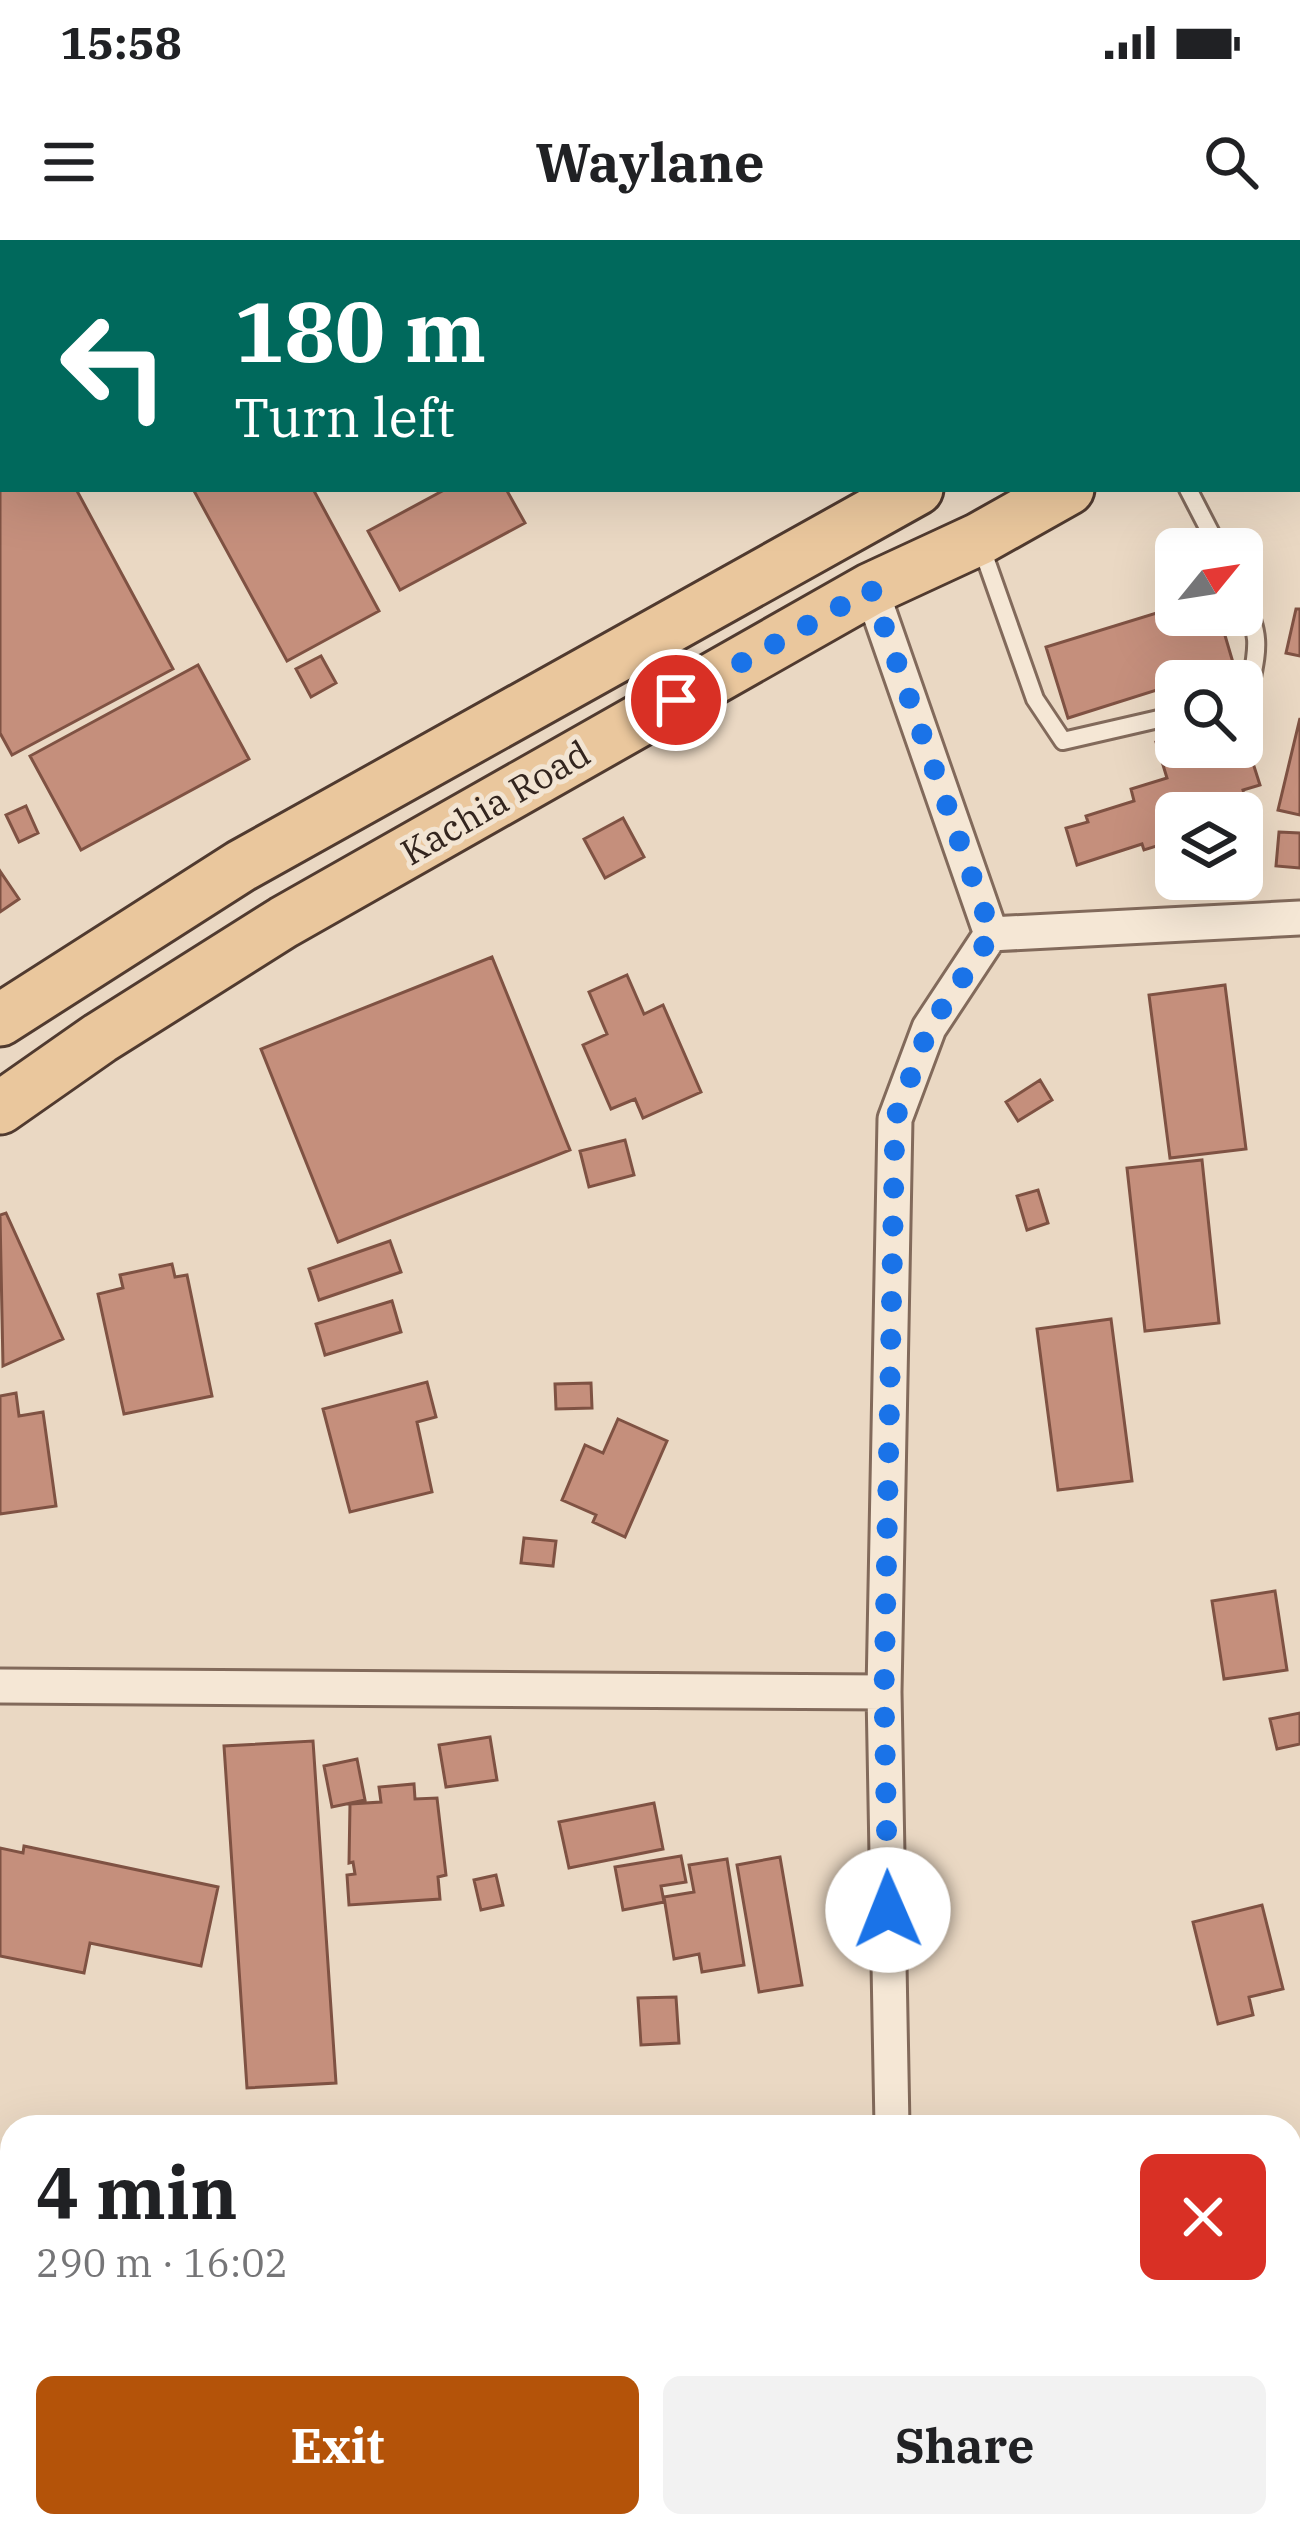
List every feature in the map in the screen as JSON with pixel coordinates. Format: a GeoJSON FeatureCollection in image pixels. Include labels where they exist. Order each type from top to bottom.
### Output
{"type":"FeatureCollection","features":[{"type":"Feature","properties":{"kind":"main road","name":"Kachia Road"},"geometry":{"type":"LineString","coordinates":[[0,1020],[241,866],[912,492]]}},
{"type":"Feature","properties":{"kind":"main road","name":"Kachia Road"},"geometry":{"type":"LineString","coordinates":[[0,1108],[100,1038],[284,922],[871,589],[979,539],[1063,492]]}},
{"type":"Feature","properties":{"kind":"street"},"geometry":{"type":"LineString","coordinates":[[871,589],[992,934]]}},
{"type":"Feature","properties":{"kind":"street"},"geometry":{"type":"LineString","coordinates":[[992,934],[1300,918]]}},
{"type":"Feature","properties":{"kind":"street"},"geometry":{"type":"LineString","coordinates":[[892,2115],[884,1692],[895,1119],[929,1028],[992,934]]}},
{"type":"Feature","properties":{"kind":"street"},"geometry":{"type":"LineString","coordinates":[[0,1686],[884,1692]]}},
{"type":"Feature","properties":{"kind":"lane"},"geometry":{"type":"LineString","coordinates":[[1190,492],[1208,528]]}},
{"type":"Feature","properties":{"kind":"lane"},"geometry":{"type":"LineString","coordinates":[[979,539],[1035,699],[1063,741],[1155,720]]}},
{"type":"Feature","properties":{"kind":"building"},"geometry":{"type":"Polygon","coordinates":[[[0,492],[78,492],[173,669],[12,755],[0,733],[0,492]]]}},
{"type":"Feature","properties":{"kind":"building"},"geometry":{"type":"Polygon","coordinates":[[[195,492],[315,492],[379,611],[287,661],[195,492]]]}},
{"type":"Feature","properties":{"kind":"building"},"geometry":{"type":"Polygon","coordinates":[[[440,492],[508,492],[525,523],[400,590],[368,531],[440,492]]]}},
{"type":"Feature","properties":{"kind":"building"},"geometry":{"type":"Polygon","coordinates":[[[1296,609],[1300,609],[1300,656],[1286,653],[1296,609]]]}},
{"type":"Feature","properties":{"kind":"building"},"geometry":{"type":"Polygon","coordinates":[[[1155,613],[1155,636],[1225,636],[1232,660],[1155,660],[1155,691],[1068,718],[1046,647],[1155,613]]]}},
{"type":"Feature","properties":{"kind":"building"},"geometry":{"type":"Polygon","coordinates":[[[321,656],[336,683],[311,697],[296,669],[321,656]]]}},
{"type":"Feature","properties":{"kind":"building"},"geometry":{"type":"Polygon","coordinates":[[[198,665],[249,759],[81,850],[30,756],[198,665]]]}},
{"type":"Feature","properties":{"kind":"building"},"geometry":{"type":"Polygon","coordinates":[[[1300,718],[1300,815],[1278,810],[1300,718]]]}},
{"type":"Feature","properties":{"kind":"building"},"geometry":{"type":"Polygon","coordinates":[[[1164,768],[1255,768],[1260,785],[1244,792],[1155,792],[1155,847],[1144,850],[1142,844],[1077,865],[1066,828],[1088,822],[1086,816],[1134,801],[1131,789],[1167,778],[1164,768]]]}},
{"type":"Feature","properties":{"kind":"building"},"geometry":{"type":"Polygon","coordinates":[[[26,806],[38,833],[19,842],[6,815],[26,806]]]}},
{"type":"Feature","properties":{"kind":"building"},"geometry":{"type":"Polygon","coordinates":[[[623,818],[644,857],[605,878],[584,839],[623,818]]]}},
{"type":"Feature","properties":{"kind":"building"},"geometry":{"type":"Polygon","coordinates":[[[1279,832],[1300,833],[1300,868],[1276,866],[1279,832]]]}},
{"type":"Feature","properties":{"kind":"building"},"geometry":{"type":"Polygon","coordinates":[[[0,871],[19,899],[0,912],[0,871]]]}},
{"type":"Feature","properties":{"kind":"building"},"geometry":{"type":"Polygon","coordinates":[[[492,957],[570,1150],[338,1242],[261,1049],[492,957]]]}},
{"type":"Feature","properties":{"kind":"building"},"geometry":{"type":"Polygon","coordinates":[[[627,975],[644,1014],[663,1005],[701,1092],[643,1118],[635,1099],[611,1109],[583,1045],[607,1034],[589,992],[627,975]]]}},
{"type":"Feature","properties":{"kind":"building"},"geometry":{"type":"Polygon","coordinates":[[[1225,985],[1246,1149],[1170,1158],[1149,995],[1225,985]]]}},
{"type":"Feature","properties":{"kind":"building"},"geometry":{"type":"Polygon","coordinates":[[[1040,1080],[1052,1100],[1018,1121],[1006,1102],[1040,1080]]]}},
{"type":"Feature","properties":{"kind":"building"},"geometry":{"type":"Polygon","coordinates":[[[625,1140],[634,1175],[589,1187],[580,1151],[625,1140]]]}},
{"type":"Feature","properties":{"kind":"building"},"geometry":{"type":"Polygon","coordinates":[[[1202,1160],[1219,1323],[1145,1331],[1127,1168],[1202,1160]]]}},
{"type":"Feature","properties":{"kind":"building"},"geometry":{"type":"Polygon","coordinates":[[[1038,1190],[1048,1223],[1027,1230],[1017,1196],[1038,1190]]]}},
{"type":"Feature","properties":{"kind":"building"},"geometry":{"type":"Polygon","coordinates":[[[6,1213],[63,1339],[3,1366],[0,1215],[6,1213]]]}},
{"type":"Feature","properties":{"kind":"building"},"geometry":{"type":"Polygon","coordinates":[[[390,1241],[401,1272],[319,1300],[309,1269],[390,1241]]]}},
{"type":"Feature","properties":{"kind":"building"},"geometry":{"type":"Polygon","coordinates":[[[172,1264],[175,1277],[187,1275],[212,1396],[124,1414],[98,1294],[123,1288],[120,1275],[172,1264]]]}},
{"type":"Feature","properties":{"kind":"building"},"geometry":{"type":"Polygon","coordinates":[[[392,1301],[401,1332],[325,1355],[316,1324],[392,1301]]]}},
{"type":"Feature","properties":{"kind":"building"},"geometry":{"type":"Polygon","coordinates":[[[1111,1319],[1132,1481],[1058,1490],[1037,1329],[1111,1319]]]}},
{"type":"Feature","properties":{"kind":"building"},"geometry":{"type":"Polygon","coordinates":[[[427,1382],[436,1417],[417,1422],[432,1492],[350,1512],[323,1409],[427,1382]]]}},
{"type":"Feature","properties":{"kind":"building"},"geometry":{"type":"Polygon","coordinates":[[[591,1383],[592,1408],[556,1409],[555,1384],[591,1383]]]}},
{"type":"Feature","properties":{"kind":"building"},"geometry":{"type":"Polygon","coordinates":[[[16,1393],[19,1416],[43,1412],[56,1506],[0,1514],[0,1396],[16,1393]]]}},
{"type":"Feature","properties":{"kind":"building"},"geometry":{"type":"Polygon","coordinates":[[[618,1419],[667,1441],[625,1537],[593,1522],[596,1515],[562,1500],[585,1445],[603,1453],[618,1419]]]}},
{"type":"Feature","properties":{"kind":"building"},"geometry":{"type":"Polygon","coordinates":[[[524,1538],[556,1541],[553,1566],[521,1563],[524,1538]]]}},
{"type":"Feature","properties":{"kind":"building"},"geometry":{"type":"Polygon","coordinates":[[[1275,1591],[1287,1670],[1224,1679],[1212,1601],[1275,1591]]]}},
{"type":"Feature","properties":{"kind":"building"},"geometry":{"type":"Polygon","coordinates":[[[1300,1713],[1300,1744],[1277,1749],[1270,1719],[1300,1713]]]}},
{"type":"Feature","properties":{"kind":"building"},"geometry":{"type":"Polygon","coordinates":[[[490,1737],[497,1780],[446,1787],[439,1745],[490,1737]]]}},
{"type":"Feature","properties":{"kind":"building"},"geometry":{"type":"Polygon","coordinates":[[[313,1741],[336,2083],[247,2088],[224,1746],[313,1741]]]}},
{"type":"Feature","properties":{"kind":"building"},"geometry":{"type":"Polygon","coordinates":[[[357,1759],[365,1800],[332,1807],[324,1766],[357,1759]]]}},
{"type":"Feature","properties":{"kind":"building"},"geometry":{"type":"Polygon","coordinates":[[[414,1784],[415,1799],[437,1798],[446,1875],[438,1877],[440,1899],[349,1905],[347,1875],[355,1874],[353,1862],[349,1863],[350,1804],[381,1802],[379,1787],[414,1784]]]}},
{"type":"Feature","properties":{"kind":"building"},"geometry":{"type":"Polygon","coordinates":[[[654,1803],[663,1849],[569,1868],[559,1822],[654,1803]]]}},
{"type":"Feature","properties":{"kind":"building"},"geometry":{"type":"Polygon","coordinates":[[[24,1846],[218,1887],[201,1966],[90,1943],[84,1973],[0,1956],[0,1848],[23,1853],[24,1846]]]}},
{"type":"Feature","properties":{"kind":"building"},"geometry":{"type":"Polygon","coordinates":[[[681,1856],[686,1882],[661,1886],[664,1902],[623,1910],[615,1867],[681,1856]]]}},
{"type":"Feature","properties":{"kind":"building"},"geometry":{"type":"Polygon","coordinates":[[[780,1857],[802,1985],[759,1992],[737,1865],[780,1857]]]}},
{"type":"Feature","properties":{"kind":"building"},"geometry":{"type":"Polygon","coordinates":[[[727,1859],[744,1965],[702,1972],[699,1954],[674,1959],[664,1897],[694,1892],[689,1865],[727,1859]]]}},
{"type":"Feature","properties":{"kind":"building"},"geometry":{"type":"Polygon","coordinates":[[[496,1875],[503,1905],[481,1910],[474,1880],[496,1875]]]}},
{"type":"Feature","properties":{"kind":"building"},"geometry":{"type":"Polygon","coordinates":[[[1262,1905],[1283,1989],[1249,1997],[1253,2015],[1218,2024],[1193,1922],[1262,1905]]]}},
{"type":"Feature","properties":{"kind":"building"},"geometry":{"type":"Polygon","coordinates":[[[676,1997],[679,2043],[641,2045],[638,1998],[676,1997]]]}},
{"type":"Feature","properties":{"kind":"route"},"geometry":{"type":"LineString","coordinates":[[676,700],[871,589],[992,934],[929,1028],[895,1119],[884,1692],[888,1910]]}}]}
